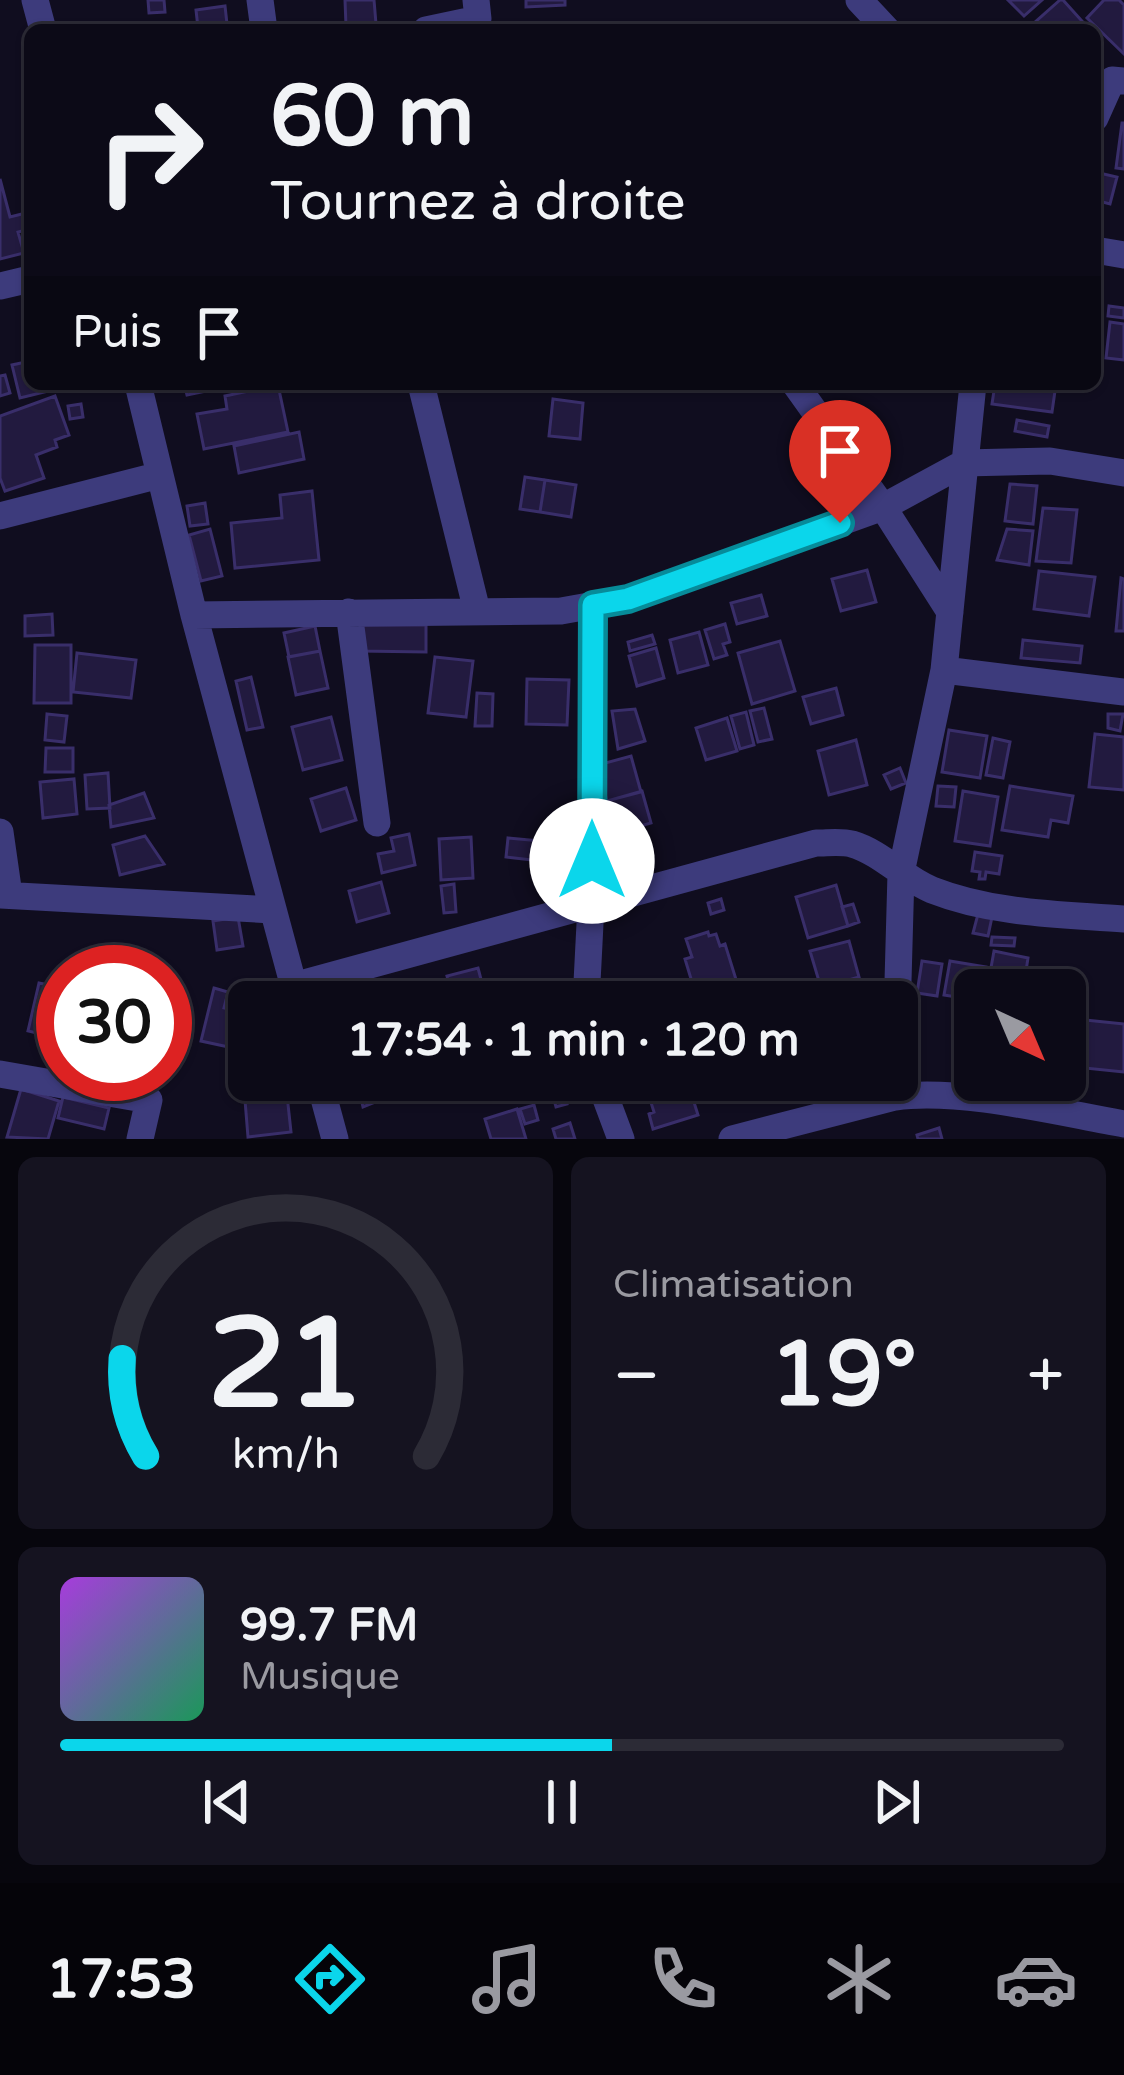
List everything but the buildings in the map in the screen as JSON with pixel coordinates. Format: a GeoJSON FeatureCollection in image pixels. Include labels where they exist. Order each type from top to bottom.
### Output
{"type":"FeatureCollection","features":[{"type":"Feature","properties":{"kind":"street"},"geometry":{"type":"LineString","coordinates":[[454,24],[478,19],[476,0]]}},
{"type":"Feature","properties":{"kind":"street"},"geometry":{"type":"LineString","coordinates":[[859,0],[881,24]]}},
{"type":"Feature","properties":{"kind":"street"},"geometry":{"type":"LineString","coordinates":[[1101,105],[1112,80],[1124,81]]}},
{"type":"Feature","properties":{"kind":"street"},"geometry":{"type":"LineString","coordinates":[[139,390],[292,981]]}},
{"type":"Feature","properties":{"kind":"street"},"geometry":{"type":"LineString","coordinates":[[423,390],[477,611]]}},
{"type":"Feature","properties":{"kind":"street"},"geometry":{"type":"LineString","coordinates":[[799,390],[950,612]]}},
{"type":"Feature","properties":{"kind":"street"},"geometry":{"type":"LineString","coordinates":[[898,981],[901,874],[944,670],[973,390]]}},
{"type":"Feature","properties":{"kind":"street"},"geometry":{"type":"LineString","coordinates":[[194,615],[561,611],[628,599],[883,507],[964,463],[1050,461],[1124,473]]}},
{"type":"Feature","properties":{"kind":"street"},"geometry":{"type":"LineString","coordinates":[[0,516],[160,476]]}},
{"type":"Feature","properties":{"kind":"street"},"geometry":{"type":"LineString","coordinates":[[587,981],[593,605]]}},
{"type":"Feature","properties":{"kind":"street"},"geometry":{"type":"LineString","coordinates":[[349,612],[376,823]]}},
{"type":"Feature","properties":{"kind":"street"},"geometry":{"type":"LineString","coordinates":[[944,670],[1124,692]]}},
{"type":"Feature","properties":{"kind":"street"},"geometry":{"type":"LineString","coordinates":[[0,832],[4,895],[273,910]]}},
{"type":"Feature","properties":{"kind":"street"},"geometry":{"type":"LineString","coordinates":[[339,981],[591,904],[816,843],[848,842],[933,890],[1008,910],[1124,919]]}},
{"type":"Feature","properties":{"kind":"street"},"geometry":{"type":"LineString","coordinates":[[0,1074],[149,1100],[140,1139]]}},
{"type":"Feature","properties":{"kind":"street"},"geometry":{"type":"LineString","coordinates":[[918,1093],[1019,1105],[1089,1129],[1124,1124]]}},
{"type":"Feature","properties":{"kind":"street"},"geometry":{"type":"LineString","coordinates":[[325,1101],[335,1139]]}},
{"type":"Feature","properties":{"kind":"street"},"geometry":{"type":"LineString","coordinates":[[607,1101],[621,1139]]}},
{"type":"Feature","properties":{"kind":"street"},"geometry":{"type":"LineString","coordinates":[[731,1139],[856,1101]]}},
{"type":"Feature","properties":{"kind":"route"},"geometry":{"type":"LineString","coordinates":[[592,861],[593,605],[628,599],[840,523]]}}]}
